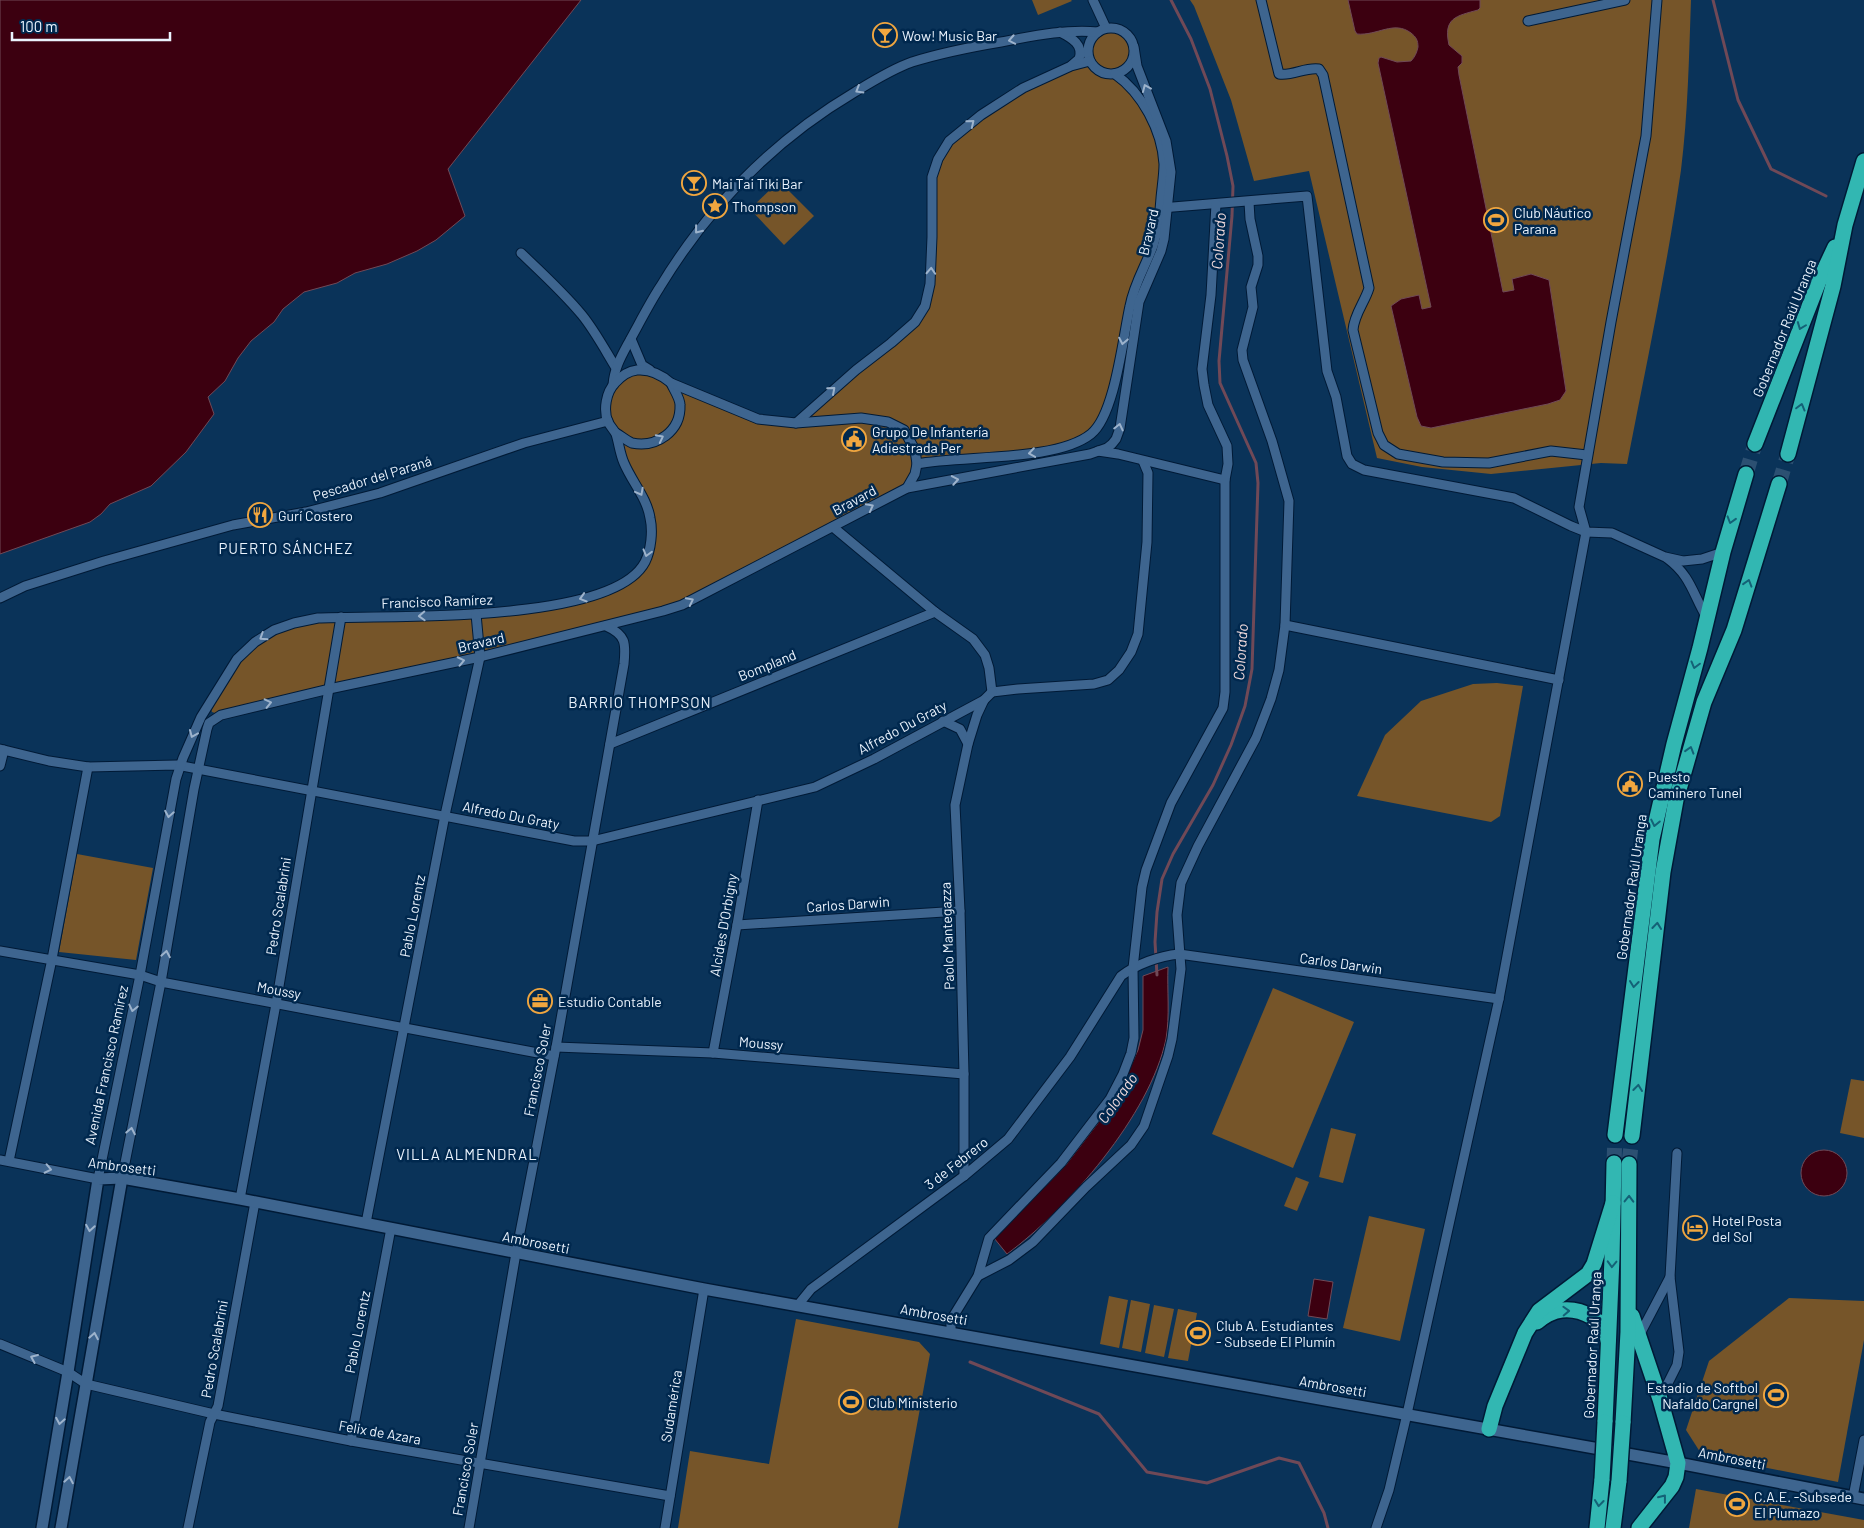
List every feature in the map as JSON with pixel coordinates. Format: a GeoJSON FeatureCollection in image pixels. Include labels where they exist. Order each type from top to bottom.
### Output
{"type":"FeatureCollection","features":[{"type":"Feature","properties":{"kind":"highway","name":"Gobernador Raúl Uranga"},"geometry":{"type":"LineString","coordinates":[[1788,454],[1833,286],[1845,225],[1864,161]]}},
{"type":"Feature","properties":{"kind":"highway","name":"Gobernador Raúl Uranga"},"geometry":{"type":"LineString","coordinates":[[1755,444],[1819,281],[1845,225]]}},
{"type":"Feature","properties":{"kind":"highway","name":"Gobernador Raúl Uranga"},"geometry":{"type":"LineString","coordinates":[[1615,1135],[1652,839],[1723,552],[1746,474]]}},
{"type":"Feature","properties":{"kind":"highway"},"geometry":{"type":"LineString","coordinates":[[1632,1136],[1662,879],[1676,800],[1704,702],[1734,630],[1779,484]]}},
{"type":"Feature","properties":{"kind":"highway","name":"Gobernador Raúl Uranga"},"geometry":{"type":"LineString","coordinates":[[1597,1528],[1609,1362],[1614,1163]]}},
{"type":"Feature","properties":{"kind":"highway"},"geometry":{"type":"LineString","coordinates":[[1613,1528],[1624,1423],[1627,1358],[1629,1164]]}},
{"type":"Feature","properties":{"kind":"highway"},"geometry":{"type":"LineString","coordinates":[[1488,1429],[1495,1406],[1525,1333],[1539,1311],[1588,1274],[1594,1264],[1613,1203]]}},
{"type":"Feature","properties":{"kind":"highway"},"geometry":{"type":"LineString","coordinates":[[1628,1304],[1660,1399],[1678,1463],[1676,1477],[1672,1486],[1639,1528]]}},
{"type":"Feature","properties":{"kind":"highway"},"geometry":{"type":"LineString","coordinates":[[1525,1333],[1539,1320],[1561,1310],[1573,1310],[1587,1314],[1608,1335],[1609,1362]]}},
{"type":"Feature","properties":{"kind":"street"},"geometry":{"type":"LineString","coordinates":[[1093,0],[1102,30]]}},
{"type":"Feature","properties":{"kind":"street"},"geometry":{"type":"LineString","coordinates":[[1261,0],[1279,74],[1285,75],[1312,68],[1319,69],[1323,75],[1369,288],[1366,298],[1353,322],[1353,330],[1376,424],[1384,444],[1398,454],[1443,462],[1489,463],[1551,451],[1588,455]]}},
{"type":"Feature","properties":{"kind":"street"},"geometry":{"type":"LineString","coordinates":[[1528,21],[1625,0]]}},
{"type":"Feature","properties":{"kind":"street"},"geometry":{"type":"LineString","coordinates":[[1376,1528],[1389,1490],[1407,1414],[1499,999],[1559,680],[1586,532],[1579,507],[1646,136],[1657,0]]}},
{"type":"Feature","properties":{"kind":"street"},"geometry":{"type":"LineString","coordinates":[[671,383],[680,405],[677,423],[665,436],[649,444],[631,442],[616,433],[608,421],[606,406],[616,368],[641,318],[677,258],[702,224],[730,192],[792,134],[820,113],[868,84],[911,62],[979,46],[1060,32],[1118,29],[1128,36],[1134,47],[1134,56],[1124,70],[1115,74],[1105,73],[1097,69],[1090,61],[1088,47],[1091,38],[1102,30]]}},
{"type":"Feature","properties":{"kind":"street"},"geometry":{"type":"LineString","coordinates":[[1060,32],[1076,41],[1080,49],[1079,60],[1071,66]]}},
{"type":"Feature","properties":{"kind":"street","name":"Bravard"},"geometry":{"type":"LineString","coordinates":[[917,464],[936,460],[1006,456],[1061,448],[1082,440],[1098,428],[1106,413],[1132,293],[1152,246],[1164,208],[1171,172],[1166,141],[1137,66],[1134,47]]}},
{"type":"Feature","properties":{"kind":"street"},"geometry":{"type":"LineString","coordinates":[[796,423],[856,370],[892,343],[915,322],[925,306],[930,284],[932,177],[938,159],[949,141],[981,115],[1023,88],[1071,66],[1090,61]]}},
{"type":"Feature","properties":{"kind":"street","name":"Bravard"},"geometry":{"type":"LineString","coordinates":[[198,770],[209,723],[221,715],[329,689],[480,657],[682,605],[907,488],[1077,458],[1112,444],[1118,434],[1139,302],[1161,251],[1164,208],[1164,163],[1155,130],[1140,98],[1115,74]]}},
{"type":"Feature","properties":{"kind":"street"},"geometry":{"type":"LineString","coordinates":[[1164,208],[1307,196],[1327,371],[1336,397],[1347,456],[1352,464],[1364,470],[1514,498],[1586,532],[1612,533],[1665,557],[1675,564],[1689,580],[1699,605],[1708,618]]}},
{"type":"Feature","properties":{"kind":"street"},"geometry":{"type":"LineString","coordinates":[[978,1276],[1009,1260],[1033,1242],[1139,1135],[1155,1096],[1172,1039],[1181,969],[1175,954],[1180,883],[1256,738],[1271,699],[1285,625],[1288,501],[1272,441],[1243,360],[1242,350],[1253,307],[1252,287],[1258,265],[1249,202]]}},
{"type":"Feature","properties":{"kind":"street"},"geometry":{"type":"LineString","coordinates":[[951,1333],[951,1320],[978,1276],[989,1238],[1061,1163],[1110,1099],[1131,1054],[1134,1038],[1133,968],[1142,887],[1146,870],[1171,803],[1222,708],[1225,692],[1225,480],[1228,464],[1227,446],[1208,405],[1202,369],[1211,295],[1216,204]]}},
{"type":"Feature","properties":{"kind":"street"},"geometry":{"type":"LineString","coordinates":[[521,253],[554,284],[582,315],[616,368]]}},
{"type":"Feature","properties":{"kind":"street"},"geometry":{"type":"LineString","coordinates":[[630,340],[642,365],[671,383],[758,419],[796,423],[861,418],[888,422],[904,430],[915,450],[917,464],[915,474],[907,488]]}},
{"type":"Feature","properties":{"kind":"street"},"geometry":{"type":"LineString","coordinates":[[612,385],[622,375],[632,371],[652,371]]}},
{"type":"Feature","properties":{"kind":"street","name":"Pescador del Paraná"},"geometry":{"type":"LineString","coordinates":[[0,598],[25,586],[104,561],[233,525],[306,512],[380,493],[524,443],[608,421]]}},
{"type":"Feature","properties":{"kind":"street","name":"Francisco Ramírez"},"geometry":{"type":"LineString","coordinates":[[209,704],[237,659],[255,642],[267,634],[294,623],[318,618],[476,614],[522,610],[571,602],[628,580],[641,568],[650,549],[650,519],[642,496],[624,465],[616,433]]}},
{"type":"Feature","properties":{"kind":"street"},"geometry":{"type":"LineString","coordinates":[[1098,451],[1118,454],[1225,480]]}},
{"type":"Feature","properties":{"kind":"street"},"geometry":{"type":"LineString","coordinates":[[833,527],[935,612],[973,639],[985,655],[989,668],[992,692],[1094,684],[1108,680],[1119,670],[1131,652],[1138,634],[1148,542],[1148,473],[1144,461]]}},
{"type":"Feature","properties":{"kind":"street"},"geometry":{"type":"LineString","coordinates":[[1665,557],[1683,561],[1702,559],[1723,552]]}},
{"type":"Feature","properties":{"kind":"street","name":"Bompland"},"geometry":{"type":"LineString","coordinates":[[610,744],[935,612]]}},
{"type":"Feature","properties":{"kind":"street","name":"Pablo Lorentz"},"geometry":{"type":"LineString","coordinates":[[366,1223],[445,816],[480,657],[476,614]]}},
{"type":"Feature","properties":{"kind":"street","name":"Pedro Scalabrini"},"geometry":{"type":"LineString","coordinates":[[240,1200],[276,1004],[342,617]]}},
{"type":"Feature","properties":{"kind":"street"},"geometry":{"type":"LineString","coordinates":[[1285,625],[1559,680]]}},
{"type":"Feature","properties":{"kind":"street","name":"Francisco Soler"},"geometry":{"type":"LineString","coordinates":[[469,1528],[516,1253],[555,1051],[624,664],[625,646],[623,638],[619,633],[606,626]]}},
{"type":"Feature","properties":{"kind":"street","name":"Alfredo Du Graty"},"geometry":{"type":"LineString","coordinates":[[2,750],[49,761],[88,767],[180,766],[574,841],[592,841],[815,787],[984,700],[992,692]]}},
{"type":"Feature","properties":{"kind":"street","name":"Paolo Mantegazza"},"geometry":{"type":"LineString","coordinates":[[964,1176],[964,1074],[955,805],[968,744],[984,700]]}},
{"type":"Feature","properties":{"kind":"street","name":"Avenida Francisco Ramírez"},"geometry":{"type":"LineString","coordinates":[[42,1528],[98,1180],[140,975],[173,795],[180,766],[198,722],[209,704]]}},
{"type":"Feature","properties":{"kind":"street"},"geometry":{"type":"LineString","coordinates":[[943,721],[960,729],[968,744]]}},
{"type":"Feature","properties":{"kind":"street"},"geometry":{"type":"LineString","coordinates":[[0,766],[2,750]]}},
{"type":"Feature","properties":{"kind":"street"},"geometry":{"type":"LineString","coordinates":[[4,1160],[52,959],[88,767]]}},
{"type":"Feature","properties":{"kind":"street"},"geometry":{"type":"LineString","coordinates":[[61,1528],[122,1178],[161,982],[198,770]]}},
{"type":"Feature","properties":{"kind":"street","name":"Alcides D'Orbigny"},"geometry":{"type":"LineString","coordinates":[[713,1053],[758,800]]}},
{"type":"Feature","properties":{"kind":"street","name":"Carlos Darwin"},"geometry":{"type":"LineString","coordinates":[[737,925],[960,911]]}},
{"type":"Feature","properties":{"kind":"street","name":"Moussy"},"geometry":{"type":"LineString","coordinates":[[0,951],[140,975],[161,982],[276,1004],[555,1051],[713,1053],[964,1074]]}},
{"type":"Feature","properties":{"kind":"street"},"geometry":{"type":"LineString","coordinates":[[1133,968],[1175,954]]}},
{"type":"Feature","properties":{"kind":"street","name":"Carlos Darwin"},"geometry":{"type":"LineString","coordinates":[[1175,954],[1499,999]]}},
{"type":"Feature","properties":{"kind":"street","name":"3 de Febrero"},"geometry":{"type":"LineString","coordinates":[[798,1305],[811,1289],[964,1176],[1008,1139],[1070,1057],[1121,976],[1133,968]]}},
{"type":"Feature","properties":{"kind":"street"},"geometry":{"type":"LineString","coordinates":[[1660,1399],[1677,1365],[1679,1352],[1670,1277],[1677,1154]]}},
{"type":"Feature","properties":{"kind":"street","name":"Ambrosetti"},"geometry":{"type":"LineString","coordinates":[[4,1160],[98,1180],[122,1178],[255,1202],[704,1289],[1678,1463],[1859,1498]]}},
{"type":"Feature","properties":{"kind":"street","name":"Pedro Scalabrini"},"geometry":{"type":"LineString","coordinates":[[188,1528],[210,1422],[218,1406],[255,1202]]}},
{"type":"Feature","properties":{"kind":"street","name":"Pablo Lorentz"},"geometry":{"type":"LineString","coordinates":[[351,1441],[391,1228]]}},
{"type":"Feature","properties":{"kind":"street"},"geometry":{"type":"LineString","coordinates":[[1627,1358],[1670,1277]]}},
{"type":"Feature","properties":{"kind":"street","name":"Sudamérica"},"geometry":{"type":"LineString","coordinates":[[665,1528],[704,1289]]}},
{"type":"Feature","properties":{"kind":"street"},"geometry":{"type":"LineString","coordinates":[[0,1344],[68,1372],[86,1384]]}},
{"type":"Feature","properties":{"kind":"street","name":"Felix de Azara"},"geometry":{"type":"LineString","coordinates":[[86,1384],[214,1414],[351,1441],[670,1496]]}},
{"type":"Feature","properties":{"kind":"street"},"geometry":{"type":"LineString","coordinates":[[1859,1498],[1864,1440]]}},
{"type":"Feature","properties":{"kind":"shaded area"},"geometry":{"type":"Polygon","coordinates":[[[1032,0],[1071,0],[1072,1],[1038,15],[1032,0]]]}},
{"type":"Feature","properties":{"kind":"shaded area","name":"Club Náutico Parana"},"geometry":{"type":"Polygon","coordinates":[[[1190,0],[1691,0],[1687,106],[1681,170],[1663,280],[1627,464],[1601,463],[1491,474],[1422,467],[1377,458],[1309,171],[1254,181],[1231,100],[1190,0]]]}},
{"type":"Feature","properties":{"kind":"shaded area"},"geometry":{"type":"Polygon","coordinates":[[[1106,28],[1118,29],[1131,38],[1134,51],[1129,64],[1116,73],[1135,91],[1161,148],[1156,235],[1135,283],[1117,373],[1098,428],[1061,448],[918,464],[907,488],[682,605],[221,715],[212,712],[209,703],[245,651],[294,623],[522,610],[613,587],[645,562],[651,519],[608,421],[613,385],[642,370],[758,419],[796,423],[891,343],[925,306],[932,177],[949,141],[1023,88],[1090,61],[1089,45],[1097,33],[1106,28]]]}},
{"type":"Feature","properties":{"kind":"shaded area"},"geometry":{"type":"Polygon","coordinates":[[[779,181],[814,216],[784,245],[750,209],[779,181]]]}},
{"type":"Feature","properties":{"kind":"shaded area"},"geometry":{"type":"Polygon","coordinates":[[[1497,683],[1523,686],[1500,816],[1491,822],[1357,796],[1385,735],[1421,701],[1473,684],[1497,683]]]}},
{"type":"Feature","properties":{"kind":"shaded area"},"geometry":{"type":"Polygon","coordinates":[[[77,854],[153,868],[136,960],[59,952],[77,854]]]}},
{"type":"Feature","properties":{"kind":"shaded area"},"geometry":{"type":"Polygon","coordinates":[[[1273,988],[1354,1022],[1293,1168],[1212,1134],[1273,988]]]}},
{"type":"Feature","properties":{"kind":"shaded area"},"geometry":{"type":"Polygon","coordinates":[[[1851,1079],[1864,1081],[1864,1138],[1840,1133],[1851,1079]]]}},
{"type":"Feature","properties":{"kind":"shaded area"},"geometry":{"type":"Polygon","coordinates":[[[1331,1128],[1356,1134],[1343,1183],[1319,1177],[1331,1128]]]}},
{"type":"Feature","properties":{"kind":"shaded area"},"geometry":{"type":"Polygon","coordinates":[[[1296,1177],[1309,1182],[1297,1211],[1284,1206],[1296,1177]]]}},
{"type":"Feature","properties":{"kind":"shaded area"},"geometry":{"type":"Polygon","coordinates":[[[1369,1216],[1425,1229],[1400,1341],[1343,1328],[1369,1216]]]}},
{"type":"Feature","properties":{"kind":"shaded area"},"geometry":{"type":"Polygon","coordinates":[[[1109,1296],[1128,1300],[1119,1348],[1100,1344],[1109,1296]]]}},
{"type":"Feature","properties":{"kind":"shaded area","name":"Estadio de Softbol Nafaldo Cargnel"},"geometry":{"type":"Polygon","coordinates":[[[1789,1298],[1864,1301],[1864,1340],[1838,1482],[1702,1455],[1686,1430],[1709,1361],[1789,1298]]]}},
{"type":"Feature","properties":{"kind":"shaded area"},"geometry":{"type":"Polygon","coordinates":[[[1131,1300],[1150,1304],[1141,1352],[1122,1348],[1131,1300]]]}},
{"type":"Feature","properties":{"kind":"shaded area"},"geometry":{"type":"Polygon","coordinates":[[[1154,1305],[1174,1309],[1164,1357],[1145,1353],[1154,1305]]]}},
{"type":"Feature","properties":{"kind":"shaded area"},"geometry":{"type":"Polygon","coordinates":[[[1178,1309],[1197,1313],[1188,1361],[1168,1358],[1178,1309]]]}},
{"type":"Feature","properties":{"kind":"shaded area","name":"Club Ministerio"},"geometry":{"type":"Polygon","coordinates":[[[796,1319],[919,1342],[930,1354],[898,1528],[678,1528],[690,1451],[769,1464],[796,1319]]]}},
{"type":"Feature","properties":{"kind":"shaded area","name":"C.A.E. -Subsede El Plumazo"},"geometry":{"type":"Polygon","coordinates":[[[1696,1489],[1864,1520],[1864,1528],[1689,1528],[1696,1489]]]}},
{"type":"Feature","properties":{"kind":"water"},"geometry":{"type":"Polygon","coordinates":[[[0,0],[581,0],[448,169],[465,216],[436,240],[417,251],[387,264],[355,273],[337,283],[304,292],[283,309],[274,322],[251,341],[238,358],[225,381],[208,397],[214,414],[186,452],[151,486],[110,504],[90,522],[0,554],[0,0]]]}},
{"type":"Feature","properties":{"kind":"water"},"geometry":{"type":"Polygon","coordinates":[[[1348,0],[1480,0],[1480,8],[1478,10],[1463,14],[1450,24],[1448,29],[1449,45],[1462,56],[1462,63],[1458,67],[1459,75],[1503,292],[1514,290],[1512,279],[1531,274],[1549,280],[1566,391],[1560,400],[1431,428],[1421,426],[1417,417],[1391,306],[1401,299],[1419,295],[1422,309],[1431,307],[1378,63],[1381,57],[1397,62],[1411,61],[1416,53],[1418,42],[1411,33],[1405,29],[1398,28],[1357,34],[1348,0]]]}},
{"type":"Feature","properties":{"kind":"water"},"geometry":{"type":"Polygon","coordinates":[[[1168,967],[1166,1039],[1157,1068],[1143,1098],[1125,1129],[1080,1186],[1031,1235],[1007,1254],[994,1238],[1065,1166],[1115,1101],[1138,1050],[1143,1030],[1143,976],[1168,967]]]}},
{"type":"Feature","properties":{"kind":"water"},"geometry":{"type":"Polygon","coordinates":[[[1819,1150],[1829,1150],[1843,1160],[1847,1173],[1843,1186],[1837,1192],[1829,1196],[1819,1196],[1805,1186],[1801,1178],[1801,1168],[1811,1154],[1819,1150]]]}},
{"type":"Feature","properties":{"kind":"water"},"geometry":{"type":"Polygon","coordinates":[[[1314,1279],[1333,1282],[1327,1319],[1308,1316],[1314,1279]]]}},
{"type":"Feature","properties":{"kind":"waterway","name":"Colorado"},"geometry":{"type":"LineString","coordinates":[[1157,975],[1155,942],[1162,879],[1173,854],[1213,785],[1231,745],[1245,706],[1252,669],[1258,483],[1256,463],[1220,383],[1219,361],[1233,186],[1210,89],[1191,39],[1171,0]]}},
{"type":"Feature","properties":{"kind":"waterway"},"geometry":{"type":"LineString","coordinates":[[1713,0],[1738,100],[1771,169],[1826,196]]}},
{"type":"Feature","properties":{"kind":"waterway","name":"Colorado"},"geometry":{"type":"LineString","coordinates":[[970,1362],[1099,1414],[1147,1472],[1207,1483],[1279,1458],[1299,1463],[1324,1513],[1328,1528]]}},
{"type":"Feature","properties":{"kind":"tunnel"},"geometry":{"type":"LineString","coordinates":[[1746,474],[1755,444]]}},
{"type":"Feature","properties":{"kind":"tunnel"},"geometry":{"type":"LineString","coordinates":[[1779,484],[1788,454]]}},
{"type":"Feature","properties":{"kind":"tunnel"},"geometry":{"type":"LineString","coordinates":[[1614,1163],[1615,1135]]}},
{"type":"Feature","properties":{"kind":"tunnel"},"geometry":{"type":"LineString","coordinates":[[1629,1164],[1632,1136]]}},
{"type":"Feature","properties":{"kind":"place","name":"Wow! Music Bar"},"geometry":{"type":"Point","coordinates":[885,35]}},
{"type":"Feature","properties":{"kind":"place","name":"Mai Tai Tiki Bar"},"geometry":{"type":"Point","coordinates":[694,183]}},
{"type":"Feature","properties":{"kind":"place","name":"Thompson"},"geometry":{"type":"Point","coordinates":[715,206]}},
{"type":"Feature","properties":{"kind":"place","name":"Club Náutico Parana"},"geometry":{"type":"Point","coordinates":[1496,220]}},
{"type":"Feature","properties":{"kind":"place","name":"Grupo De Infantería Adiestrada Per"},"geometry":{"type":"Point","coordinates":[854,439]}},
{"type":"Feature","properties":{"kind":"place","name":"Gurí Costero"},"geometry":{"type":"Point","coordinates":[260,515]}},
{"type":"Feature","properties":{"kind":"place","name":"Puesto Caminero Tunel"},"geometry":{"type":"Point","coordinates":[1630,784]}},
{"type":"Feature","properties":{"kind":"place","name":"Estudio Contable"},"geometry":{"type":"Point","coordinates":[540,1001]}},
{"type":"Feature","properties":{"kind":"place","name":"Hotel Posta del Sol"},"geometry":{"type":"Point","coordinates":[1695,1228]}},
{"type":"Feature","properties":{"kind":"place","name":"Club A. Estudiantes - Subsede El Plumín"},"geometry":{"type":"Point","coordinates":[1198,1333]}},
{"type":"Feature","properties":{"kind":"place","name":"Estadio de Softbol Nafaldo Cargnel"},"geometry":{"type":"Point","coordinates":[1776,1395]}},
{"type":"Feature","properties":{"kind":"place","name":"Club Ministerio"},"geometry":{"type":"Point","coordinates":[851,1402]}},
{"type":"Feature","properties":{"kind":"place","name":"C.A.E. -Subsede El Plumazo"},"geometry":{"type":"Point","coordinates":[1737,1504]}},
{"type":"Feature","properties":{"kind":"district","name":"PUERTO SÁNCHEZ"},"geometry":{"type":"Point","coordinates":[286,548]}},
{"type":"Feature","properties":{"kind":"district","name":"BARRIO THOMPSON"},"geometry":{"type":"Point","coordinates":[640,702]}},
{"type":"Feature","properties":{"kind":"district","name":"VILLA ALMENDRAL"},"geometry":{"type":"Point","coordinates":[467,1154]}}]}
